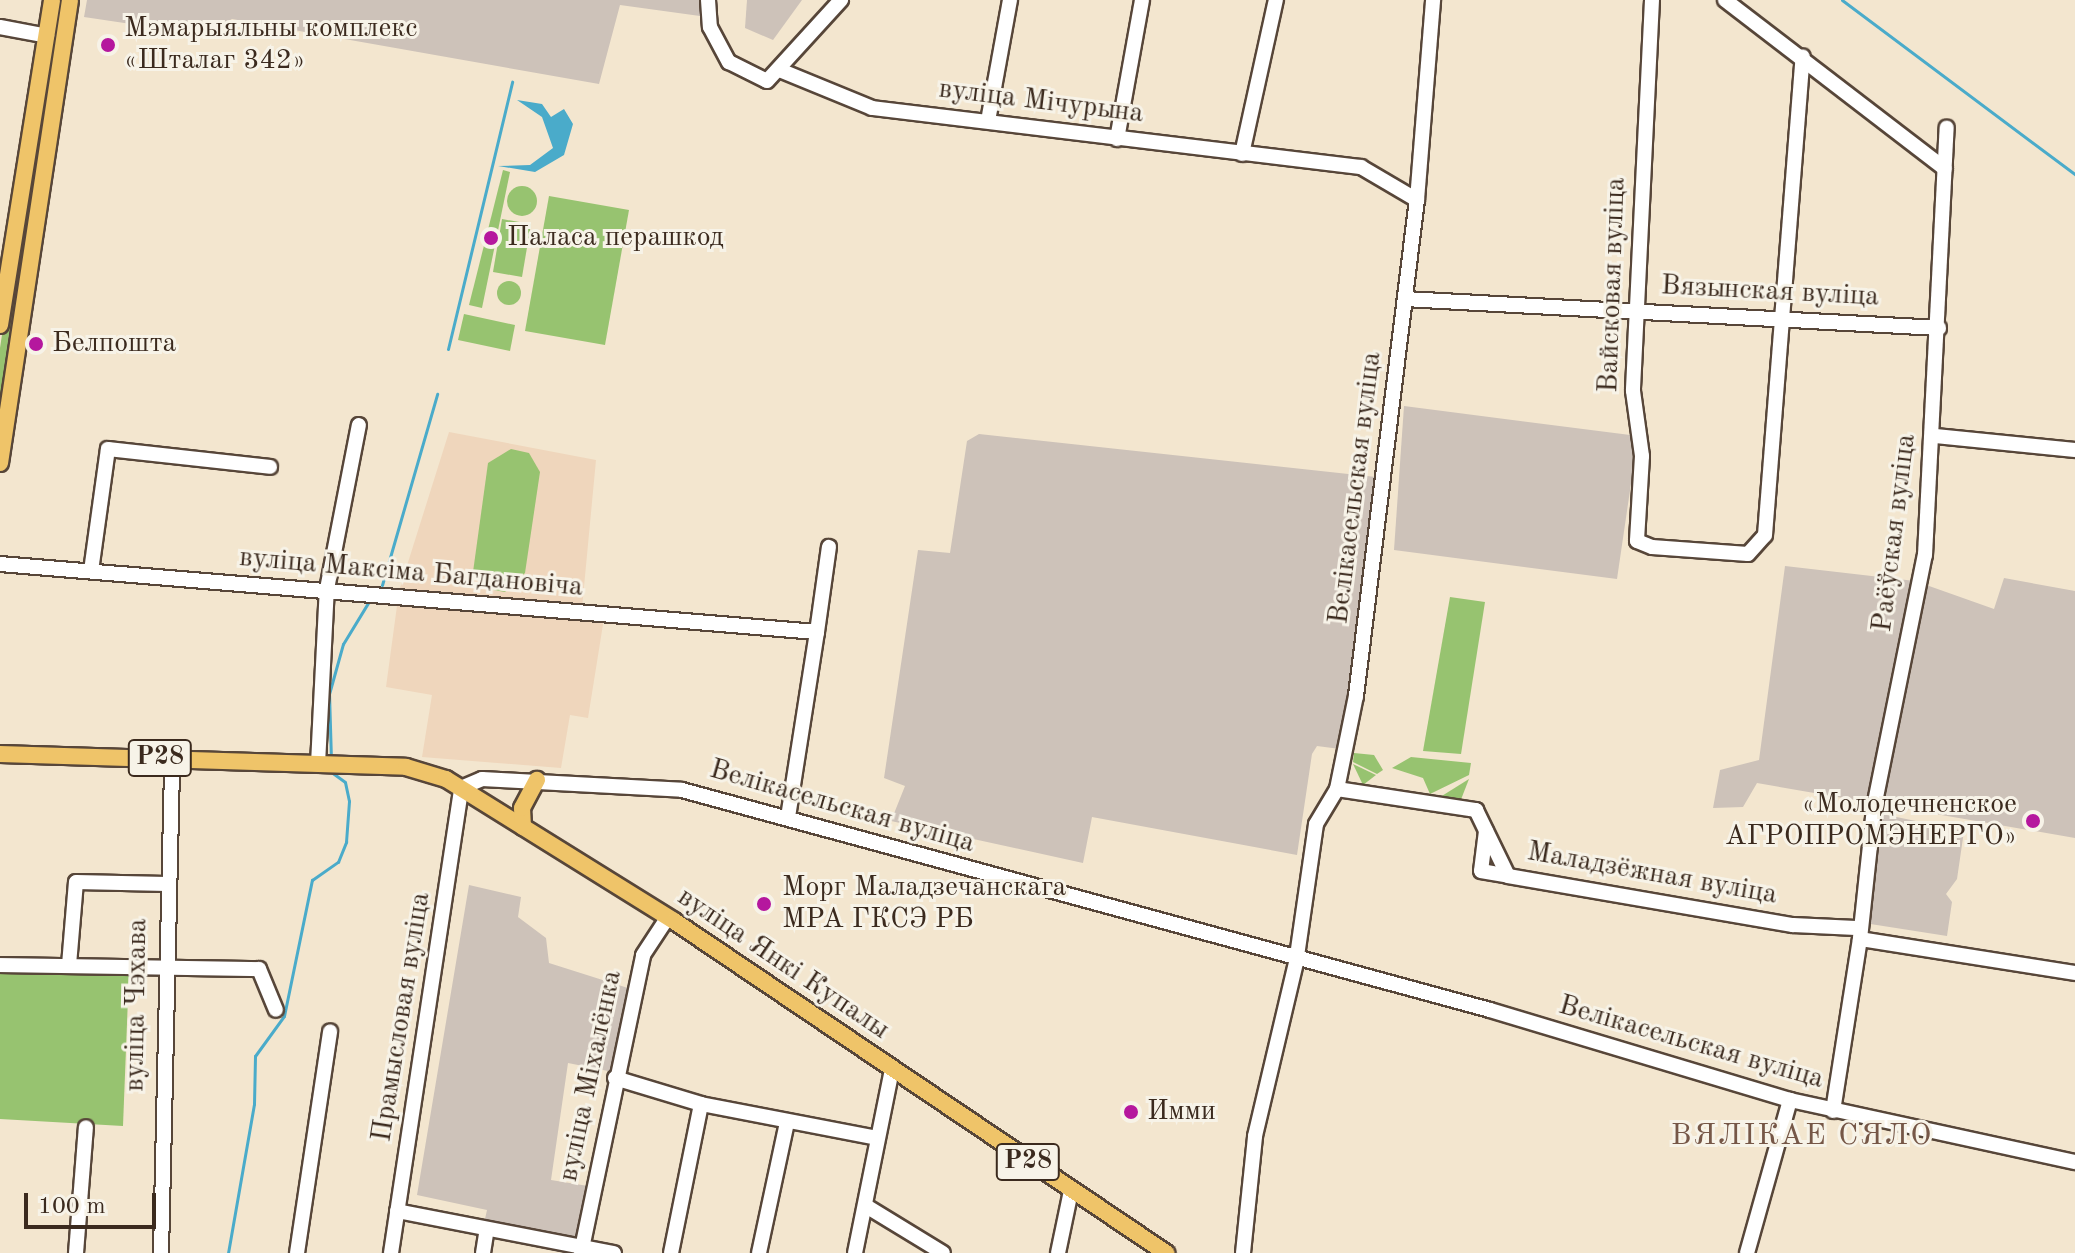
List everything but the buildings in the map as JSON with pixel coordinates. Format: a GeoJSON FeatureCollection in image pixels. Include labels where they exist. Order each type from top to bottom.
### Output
{"type":"FeatureCollection","features":[{"type":"Feature","properties":{"kind":"main road"},"geometry":{"type":"LineString","coordinates":[[0,325],[52,0]]}},
{"type":"Feature","properties":{"kind":"main road"},"geometry":{"type":"LineString","coordinates":[[0,463],[70,0]]}},
{"type":"Feature","properties":{"kind":"main road"},"geometry":{"type":"LineString","coordinates":[[35,103],[54,105]]}},
{"type":"Feature","properties":{"kind":"main road","name":"Р28"},"geometry":{"type":"LineString","coordinates":[[0,754],[318,764]]}},
{"type":"Feature","properties":{"kind":"main road","name":"вуліца Янкі Купалы"},"geometry":{"type":"LineString","coordinates":[[318,764],[417,768],[461,788],[668,917],[1160,1251]]}},
{"type":"Feature","properties":{"kind":"main road"},"geometry":{"type":"LineString","coordinates":[[523,827],[522,808],[537,780]]}},
{"type":"Feature","properties":{"kind":"street","name":"вуліца Мічурына"},"geometry":{"type":"LineString","coordinates":[[708,0],[710,27],[729,62],[767,81],[782,71],[872,108],[1361,167],[1417,200]]}},
{"type":"Feature","properties":{"kind":"street"},"geometry":{"type":"LineString","coordinates":[[782,71],[841,0]]}},
{"type":"Feature","properties":{"kind":"street"},"geometry":{"type":"LineString","coordinates":[[988,121],[1010,0]]}},
{"type":"Feature","properties":{"kind":"street"},"geometry":{"type":"LineString","coordinates":[[1117,139],[1142,0]]}},
{"type":"Feature","properties":{"kind":"street"},"geometry":{"type":"LineString","coordinates":[[1242,154],[1276,0]]}},
{"type":"Feature","properties":{"kind":"street","name":"Велікасельская вуліца"},"geometry":{"type":"LineString","coordinates":[[1296,963],[1316,824],[1337,789],[1360,666],[1417,200],[1433,0]]}},
{"type":"Feature","properties":{"kind":"street","name":"Вайсковая вуліца"},"geometry":{"type":"LineString","coordinates":[[1652,0],[1634,311],[1633,391],[1642,456],[1637,541],[1726,555],[1758,548],[1769,517],[1783,319]]}},
{"type":"Feature","properties":{"kind":"street"},"geometry":{"type":"LineString","coordinates":[[1725,0],[1945,169]]}},
{"type":"Feature","properties":{"kind":"street"},"geometry":{"type":"LineString","coordinates":[[0,27],[47,36]]}},
{"type":"Feature","properties":{"kind":"street"},"geometry":{"type":"LineString","coordinates":[[1783,319],[1803,57]]}},
{"type":"Feature","properties":{"kind":"street","name":"Раёўская вуліца"},"geometry":{"type":"LineString","coordinates":[[1833,1111],[1858,933],[1925,555],[1935,436],[1947,128]]}},
{"type":"Feature","properties":{"kind":"street","name":"Вязынская вуліца"},"geometry":{"type":"LineString","coordinates":[[1405,299],[1939,328]]}},
{"type":"Feature","properties":{"kind":"street"},"geometry":{"type":"LineString","coordinates":[[318,764],[327,589],[359,425]]}},
{"type":"Feature","properties":{"kind":"street"},"geometry":{"type":"LineString","coordinates":[[1935,436],[2075,450]]}},
{"type":"Feature","properties":{"kind":"street"},"geometry":{"type":"LineString","coordinates":[[91,571],[108,449],[270,467]]}},
{"type":"Feature","properties":{"kind":"street"},"geometry":{"type":"LineString","coordinates":[[788,817],[829,547]]}},
{"type":"Feature","properties":{"kind":"street","name":"вуліца Максіма Багдановіча"},"geometry":{"type":"LineString","coordinates":[[0,564],[817,632]]}},
{"type":"Feature","properties":{"kind":"street","name":"вуліца Чэхава"},"geometry":{"type":"LineString","coordinates":[[161,1253],[162,966],[172,759]]}},
{"type":"Feature","properties":{"kind":"street","name":"Велікасельская вуліца"},"geometry":{"type":"LineString","coordinates":[[461,788],[482,779],[682,790],[788,817],[1296,963],[1490,1010],[1790,1100],[2075,1162]]}},
{"type":"Feature","properties":{"kind":"street","name":"Прамысловая вуліца"},"geometry":{"type":"LineString","coordinates":[[391,1253],[461,788]]}},
{"type":"Feature","properties":{"kind":"street","name":"Маладзёжная вуліца"},"geometry":{"type":"LineString","coordinates":[[1337,789],[1476,810],[1508,876],[1793,925],[1858,933],[2075,973]]}},
{"type":"Feature","properties":{"kind":"street"},"geometry":{"type":"LineString","coordinates":[[1486,831],[1481,871],[1508,876]]}},
{"type":"Feature","properties":{"kind":"street"},"geometry":{"type":"LineString","coordinates":[[69,965],[76,882],[167,884]]}},
{"type":"Feature","properties":{"kind":"street","name":"вуліца Міхалёнка"},"geometry":{"type":"LineString","coordinates":[[582,1250],[615,1078],[643,955],[668,917]]}},
{"type":"Feature","properties":{"kind":"street"},"geometry":{"type":"LineString","coordinates":[[1243,1253],[1255,1136],[1296,963]]}},
{"type":"Feature","properties":{"kind":"street"},"geometry":{"type":"LineString","coordinates":[[0,965],[259,969],[276,1010]]}},
{"type":"Feature","properties":{"kind":"street"},"geometry":{"type":"LineString","coordinates":[[297,1253],[330,1031]]}},
{"type":"Feature","properties":{"kind":"street"},"geometry":{"type":"LineString","coordinates":[[855,1253],[892,1069]]}},
{"type":"Feature","properties":{"kind":"street"},"geometry":{"type":"LineString","coordinates":[[615,1078],[701,1104],[877,1138]]}},
{"type":"Feature","properties":{"kind":"street"},"geometry":{"type":"LineString","coordinates":[[1747,1253],[1790,1100]]}},
{"type":"Feature","properties":{"kind":"street"},"geometry":{"type":"LineString","coordinates":[[671,1253],[701,1104]]}},
{"type":"Feature","properties":{"kind":"street"},"geometry":{"type":"LineString","coordinates":[[759,1253],[787,1122]]}},
{"type":"Feature","properties":{"kind":"street"},"geometry":{"type":"LineString","coordinates":[[76,1253],[86,1127]]}},
{"type":"Feature","properties":{"kind":"street"},"geometry":{"type":"LineString","coordinates":[[1058,1253],[1071,1191]]}},
{"type":"Feature","properties":{"kind":"street"},"geometry":{"type":"LineString","coordinates":[[866,1206],[943,1253]]}},
{"type":"Feature","properties":{"kind":"street"},"geometry":{"type":"LineString","coordinates":[[397,1211],[582,1250],[614,1253]]}},
{"type":"Feature","properties":{"kind":"street"},"geometry":{"type":"LineString","coordinates":[[483,1253],[487,1229]]}},
{"type":"Feature","properties":{"kind":"shaded area"},"geometry":{"type":"Polygon","coordinates":[[[87,0],[704,0],[700,16],[620,5],[599,84],[232,19],[205,35],[84,17],[87,0]]]}},
{"type":"Feature","properties":{"kind":"shaded area"},"geometry":{"type":"Polygon","coordinates":[[[747,0],[802,0],[773,40],[745,28],[747,0]]]}},
{"type":"Feature","properties":{"kind":"shaded area"},"geometry":{"type":"Polygon","coordinates":[[[1404,406],[1638,436],[1617,579],[1394,550],[1404,406]]]}},
{"type":"Feature","properties":{"kind":"shaded area"},"geometry":{"type":"Polygon","coordinates":[[[449,432],[596,460],[582,608],[605,612],[588,718],[570,715],[561,768],[422,757],[432,695],[386,687],[399,591],[449,432]]]}},
{"type":"Feature","properties":{"kind":"shaded area"},"geometry":{"type":"Polygon","coordinates":[[[979,434],[1376,477],[1340,749],[1317,746],[1312,754],[1297,855],[1092,817],[1083,863],[891,821],[905,786],[884,778],[918,550],[950,553],[967,441],[979,434]]]}},
{"type":"Feature","properties":{"kind":"shaded area"},"geometry":{"type":"Polygon","coordinates":[[[1785,566],[1915,581],[1994,609],[2004,578],[2075,591],[2075,838],[1757,783],[1743,807],[1713,808],[1720,770],[1759,760],[1785,566]]]}},
{"type":"Feature","properties":{"kind":"shaded area"},"geometry":{"type":"Polygon","coordinates":[[[1882,814],[1964,831],[1957,879],[1946,894],[1952,902],[1947,936],[1864,923],[1882,814]]]}},
{"type":"Feature","properties":{"kind":"shaded area"},"geometry":{"type":"Polygon","coordinates":[[[469,885],[521,897],[518,917],[546,938],[549,963],[631,989],[613,1072],[568,1063],[551,1180],[588,1186],[580,1238],[485,1219],[487,1210],[417,1195],[469,885]]]}},
{"type":"Feature","properties":{"kind":"green space"},"geometry":{"type":"Polygon","coordinates":[[[36,112],[48,115],[0,438],[0,348],[36,112]]]}},
{"type":"Feature","properties":{"kind":"green space","name":"Паласа перашкод"},"geometry":{"type":"Polygon","coordinates":[[[503,170],[510,172],[482,308],[469,305],[503,170]]]}},
{"type":"Feature","properties":{"kind":"green space"},"geometry":{"type":"Polygon","coordinates":[[[522,186],[533,190],[537,201],[533,212],[522,216],[511,212],[507,201],[511,190],[522,186]]]}},
{"type":"Feature","properties":{"kind":"green space"},"geometry":{"type":"Polygon","coordinates":[[[549,196],[629,210],[605,345],[525,331],[549,196]]]}},
{"type":"Feature","properties":{"kind":"green space"},"geometry":{"type":"Polygon","coordinates":[[[502,219],[531,224],[522,277],[493,272],[502,219]]]}},
{"type":"Feature","properties":{"kind":"green space"},"geometry":{"type":"Polygon","coordinates":[[[509,281],[518,284],[521,293],[518,302],[509,305],[500,302],[497,293],[500,284],[509,281]]]}},
{"type":"Feature","properties":{"kind":"green space"},"geometry":{"type":"Polygon","coordinates":[[[464,314],[515,325],[510,351],[458,340],[464,314]]]}},
{"type":"Feature","properties":{"kind":"green space"},"geometry":{"type":"Polygon","coordinates":[[[511,449],[529,453],[540,472],[525,573],[505,592],[488,589],[473,572],[488,463],[511,449]]]}},
{"type":"Feature","properties":{"kind":"green space"},"geometry":{"type":"Polygon","coordinates":[[[1450,597],[1485,602],[1461,754],[1423,751],[1450,597]]]}},
{"type":"Feature","properties":{"kind":"green space"},"geometry":{"type":"Polygon","coordinates":[[[1354,753],[1374,755],[1383,770],[1377,774],[1353,762],[1354,753]]]}},
{"type":"Feature","properties":{"kind":"green space"},"geometry":{"type":"Polygon","coordinates":[[[1411,757],[1471,763],[1469,775],[1430,794],[1423,778],[1392,768],[1411,757]]]}},
{"type":"Feature","properties":{"kind":"green space"},"geometry":{"type":"Polygon","coordinates":[[[1353,764],[1376,775],[1363,785],[1353,764]]]}},
{"type":"Feature","properties":{"kind":"green space"},"geometry":{"type":"Polygon","coordinates":[[[1469,779],[1460,802],[1437,799],[1469,779]]]}},
{"type":"Feature","properties":{"kind":"green space"},"geometry":{"type":"Polygon","coordinates":[[[0,970],[129,972],[123,1126],[0,1119],[0,970]]]}},
{"type":"Feature","properties":{"kind":"water"},"geometry":{"type":"Polygon","coordinates":[[[517,100],[542,104],[551,117],[564,109],[573,124],[564,155],[535,172],[498,166],[530,165],[553,148],[542,117],[517,100]]]}},
{"type":"Feature","properties":{"kind":"waterway"},"geometry":{"type":"LineString","coordinates":[[1842,0],[2075,174]]}},
{"type":"Feature","properties":{"kind":"waterway"},"geometry":{"type":"LineString","coordinates":[[448,349],[512,82]]}},
{"type":"Feature","properties":{"kind":"waterway"},"geometry":{"type":"LineString","coordinates":[[382,585],[437,394]]}},
{"type":"Feature","properties":{"kind":"waterway"},"geometry":{"type":"LineString","coordinates":[[331,760],[329,694],[343,644],[371,598]]}},
{"type":"Feature","properties":{"kind":"waterway"},"geometry":{"type":"LineString","coordinates":[[228,1253],[254,1104],[255,1056],[284,1016],[312,880],[338,862],[346,842],[349,801],[345,782],[331,772]]}},
{"type":"Feature","properties":{"kind":"place","name":"Мэмарыяльны комплекс «Шталаг 342»"},"geometry":{"type":"Point","coordinates":[108,45]}},
{"type":"Feature","properties":{"kind":"place","name":"Паласа перашкод"},"geometry":{"type":"Point","coordinates":[491,238]}},
{"type":"Feature","properties":{"kind":"place","name":"Белпошта"},"geometry":{"type":"Point","coordinates":[36,344]}},
{"type":"Feature","properties":{"kind":"place","name":"«Молодечненское АГРОПРОМЭНЕРГО»"},"geometry":{"type":"Point","coordinates":[2033,821]}},
{"type":"Feature","properties":{"kind":"place","name":"Морг Маладзечанскага МРА ГКСЭ РБ"},"geometry":{"type":"Point","coordinates":[764,904]}},
{"type":"Feature","properties":{"kind":"place","name":"Имми"},"geometry":{"type":"Point","coordinates":[1131,1112]}},
{"type":"Feature","properties":{"kind":"district","name":"ВЯЛІКАЕ СЯЛО"},"geometry":{"type":"Point","coordinates":[1802,1136]}}]}
